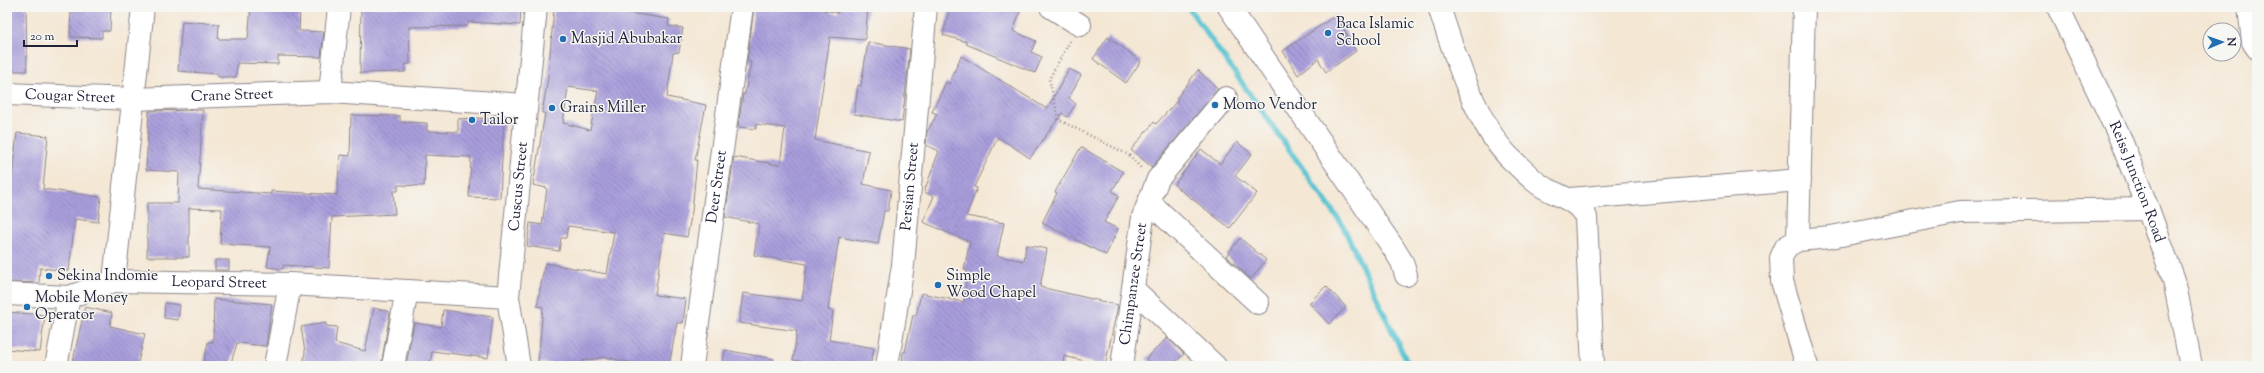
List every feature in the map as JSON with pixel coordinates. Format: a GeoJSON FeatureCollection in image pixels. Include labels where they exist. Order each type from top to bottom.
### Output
{"type":"FeatureCollection","features":[{"type":"Feature","properties":{"kind":"street"},"geometry":{"type":"LineString","coordinates":[[114,281],[143,7]]}},
{"type":"Feature","properties":{"kind":"street"},"geometry":{"type":"LineString","coordinates":[[330,92],[339,7]]}},
{"type":"Feature","properties":{"kind":"street","name":"Cuscus Street"},"geometry":{"type":"LineString","coordinates":[[518,366],[508,297],[536,7]]}},
{"type":"Feature","properties":{"kind":"street","name":"Deer Street"},"geometry":{"type":"LineString","coordinates":[[692,366],[742,7]]}},
{"type":"Feature","properties":{"kind":"street","name":"Persian Street"},"geometry":{"type":"LineString","coordinates":[[887,366],[903,265],[926,7]]}},
{"type":"Feature","properties":{"kind":"street"},"geometry":{"type":"LineString","coordinates":[[1051,7],[1080,25]]}},
{"type":"Feature","properties":{"kind":"street"},"geometry":{"type":"LineString","coordinates":[[1228,7],[1394,249],[1402,262],[1406,275]]}},
{"type":"Feature","properties":{"kind":"street"},"geometry":{"type":"LineString","coordinates":[[1438,7],[1474,102],[1490,132],[1510,159],[1539,184],[1570,199],[1582,208],[1586,217],[1592,366]]}},
{"type":"Feature","properties":{"kind":"street"},"geometry":{"type":"LineString","coordinates":[[1798,240],[1804,7]]}},
{"type":"Feature","properties":{"kind":"street","name":"Reiss Junction Road"},"geometry":{"type":"LineString","coordinates":[[2058,7],[2118,133],[2148,209],[2174,280],[2191,366]]}},
{"type":"Feature","properties":{"kind":"street"},"geometry":{"type":"LineString","coordinates":[[2249,7],[2253,42],[2257,48]]}},
{"type":"Feature","properties":{"kind":"street","name":"Crane Street"},"geometry":{"type":"LineString","coordinates":[[134,99],[330,92],[526,105]]}},
{"type":"Feature","properties":{"kind":"street","name":"Cougar Street"},"geometry":{"type":"LineString","coordinates":[[7,94],[134,99]]}},
{"type":"Feature","properties":{"kind":"street","name":"Chimpanzee Street"},"geometry":{"type":"LineString","coordinates":[[1122,366],[1143,217],[1152,193],[1226,98]]}},
{"type":"Feature","properties":{"kind":"street"},"geometry":{"type":"LineString","coordinates":[[1570,199],[1800,180]]}},
{"type":"Feature","properties":{"kind":"street","name":"Chimpanzee Street"},"geometry":{"type":"LineString","coordinates":[[1152,193],[1258,303]]}},
{"type":"Feature","properties":{"kind":"street"},"geometry":{"type":"LineString","coordinates":[[1807,366],[1782,281],[1781,258],[1786,247],[1798,240],[1831,237],[1960,212],[2148,209]]}},
{"type":"Feature","properties":{"kind":"street","name":"Leopard Street"},"geometry":{"type":"LineString","coordinates":[[7,294],[69,297],[114,281],[290,284],[508,297]]}},
{"type":"Feature","properties":{"kind":"street"},"geometry":{"type":"LineString","coordinates":[[275,366],[290,284]]}},
{"type":"Feature","properties":{"kind":"street"},"geometry":{"type":"LineString","coordinates":[[1133,289],[1215,366]]}},
{"type":"Feature","properties":{"kind":"street"},"geometry":{"type":"LineString","coordinates":[[393,366],[407,291]]}},
{"type":"Feature","properties":{"kind":"street"},"geometry":{"type":"LineString","coordinates":[[56,366],[69,297]]}},
{"type":"Feature","properties":{"kind":"path"},"geometry":{"type":"LineString","coordinates":[[1080,25],[1049,79],[1059,120],[1128,155],[1152,193]]}},
{"type":"Feature","properties":{"kind":"building"},"geometry":{"type":"Polygon","coordinates":[[[7,7],[26,7],[27,71],[7,71],[7,7]]]}},
{"type":"Feature","properties":{"kind":"building"},"geometry":{"type":"Polygon","coordinates":[[[71,7],[111,7],[110,31],[102,31],[102,38],[70,37],[71,7]]]}},
{"type":"Feature","properties":{"kind":"building"},"geometry":{"type":"Polygon","coordinates":[[[251,7],[300,7],[299,31],[324,32],[321,57],[278,56],[278,64],[237,63],[236,77],[218,77],[218,74],[178,71],[182,21],[219,24],[218,39],[248,39],[251,7]]]}},
{"type":"Feature","properties":{"kind":"building"},"geometry":{"type":"Polygon","coordinates":[[[361,7],[521,7],[520,25],[468,22],[468,26],[409,27],[410,64],[405,64],[405,72],[360,73],[361,7]]]}},
{"type":"Feature","properties":{"kind":"building"},"geometry":{"type":"Polygon","coordinates":[[[554,7],[623,7],[622,12],[669,19],[668,26],[683,28],[679,52],[673,53],[667,97],[706,105],[695,160],[697,160],[692,211],[687,237],[664,233],[655,295],[686,299],[683,323],[677,323],[669,366],[647,366],[605,357],[582,361],[582,366],[538,363],[543,307],[537,306],[545,263],[607,274],[614,232],[568,226],[566,238],[561,238],[559,251],[527,246],[530,223],[542,225],[547,188],[533,185],[545,113],[542,113],[548,78],[554,7]],[[568,87],[563,123],[590,130],[598,91],[568,87]]]}},
{"type":"Feature","properties":{"kind":"building"},"geometry":{"type":"Polygon","coordinates":[[[754,7],[810,7],[838,13],[838,7],[868,7],[865,40],[830,37],[815,140],[869,151],[863,184],[891,190],[888,211],[884,211],[878,244],[839,237],[828,310],[833,311],[829,340],[874,348],[870,366],[833,366],[793,360],[797,331],[739,323],[743,293],[802,301],[807,264],[754,255],[759,224],[725,217],[734,157],[780,165],[785,128],[756,124],[756,129],[738,127],[743,94],[745,94],[751,62],[747,61],[754,7]]]}},
{"type":"Feature","properties":{"kind":"building"},"geometry":{"type":"Polygon","coordinates":[[[950,7],[1007,7],[1020,12],[1013,31],[1036,41],[1031,52],[1042,57],[1035,73],[966,44],[967,42],[943,35],[950,7]]]}},
{"type":"Feature","properties":{"kind":"building","name":"Baca Islamic School"},"geometry":{"type":"Polygon","coordinates":[[[1336,15],[1356,51],[1326,72],[1318,59],[1298,75],[1283,51],[1336,15]]]}},
{"type":"Feature","properties":{"kind":"building"},"geometry":{"type":"Polygon","coordinates":[[[1108,37],[1141,61],[1126,83],[1093,59],[1108,37]]]}},
{"type":"Feature","properties":{"kind":"building"},"geometry":{"type":"Polygon","coordinates":[[[868,42],[910,49],[902,122],[854,114],[858,85],[861,86],[868,42]]]}},
{"type":"Feature","properties":{"kind":"building"},"geometry":{"type":"Polygon","coordinates":[[[961,56],[1047,109],[1069,69],[1081,75],[1069,98],[1076,104],[1067,117],[1062,113],[1030,158],[998,137],[974,187],[977,188],[966,216],[1004,223],[997,256],[1024,261],[1026,245],[1047,249],[1040,287],[1118,305],[1105,366],[1064,356],[1063,366],[902,366],[903,352],[905,352],[913,315],[916,316],[921,293],[964,302],[967,270],[964,269],[970,242],[923,222],[934,196],[924,192],[939,151],[926,145],[927,132],[937,114],[932,112],[946,82],[949,84],[961,56]]]}},
{"type":"Feature","properties":{"kind":"building"},"geometry":{"type":"Polygon","coordinates":[[[1198,70],[1218,89],[1152,167],[1131,150],[1154,122],[1156,124],[1178,100],[1176,99],[1198,70]]]}},
{"type":"Feature","properties":{"kind":"building"},"geometry":{"type":"Polygon","coordinates":[[[203,110],[198,189],[271,194],[271,191],[337,195],[340,155],[350,156],[351,115],[400,116],[400,122],[427,123],[427,131],[458,132],[458,119],[476,118],[504,120],[500,198],[469,197],[471,157],[425,155],[424,186],[398,185],[398,191],[393,191],[395,214],[332,217],[329,268],[283,265],[283,269],[267,267],[270,247],[220,244],[222,209],[189,208],[189,257],[147,257],[147,203],[178,203],[179,172],[146,170],[149,111],[203,110]]]}},
{"type":"Feature","properties":{"kind":"building"},"geometry":{"type":"Polygon","coordinates":[[[17,133],[48,136],[43,189],[101,197],[98,222],[75,219],[69,271],[40,268],[39,283],[7,282],[7,186],[11,186],[17,133]]]}},
{"type":"Feature","properties":{"kind":"building"},"geometry":{"type":"Polygon","coordinates":[[[1237,142],[1252,154],[1235,176],[1257,193],[1230,228],[1174,185],[1201,149],[1220,164],[1237,142]]]}},
{"type":"Feature","properties":{"kind":"building"},"geometry":{"type":"Polygon","coordinates":[[[1081,147],[1123,172],[1112,191],[1119,196],[1104,222],[1118,229],[1106,255],[1042,223],[1057,193],[1055,192],[1081,147]]]}},
{"type":"Feature","properties":{"kind":"building"},"geometry":{"type":"Polygon","coordinates":[[[1240,238],[1266,260],[1251,279],[1226,256],[1240,238]]]}},
{"type":"Feature","properties":{"kind":"building"},"geometry":{"type":"Polygon","coordinates":[[[215,260],[229,260],[229,270],[215,270],[215,260]]]}},
{"type":"Feature","properties":{"kind":"building"},"geometry":{"type":"Polygon","coordinates":[[[1326,286],[1346,307],[1329,324],[1309,303],[1326,286]]]}},
{"type":"Feature","properties":{"kind":"building"},"geometry":{"type":"Polygon","coordinates":[[[214,299],[272,304],[266,346],[237,343],[230,366],[203,366],[208,342],[213,342],[214,299]]]}},
{"type":"Feature","properties":{"kind":"building"},"geometry":{"type":"Polygon","coordinates":[[[165,303],[180,305],[178,320],[164,318],[165,303]]]}},
{"type":"Feature","properties":{"kind":"building"},"geometry":{"type":"Polygon","coordinates":[[[85,307],[112,313],[110,326],[145,334],[137,366],[72,366],[85,307]]]}},
{"type":"Feature","properties":{"kind":"building"},"geometry":{"type":"Polygon","coordinates":[[[374,308],[390,312],[381,366],[303,365],[305,352],[301,327],[326,323],[326,326],[337,327],[335,343],[365,351],[374,308]]]}},
{"type":"Feature","properties":{"kind":"building"},"geometry":{"type":"Polygon","coordinates":[[[443,310],[493,317],[488,358],[432,351],[430,366],[406,366],[414,323],[441,327],[443,310]]]}},
{"type":"Feature","properties":{"kind":"building"},"geometry":{"type":"Polygon","coordinates":[[[7,312],[45,315],[40,352],[7,349],[7,312]]]}},
{"type":"Feature","properties":{"kind":"building"},"geometry":{"type":"Polygon","coordinates":[[[1167,338],[1184,354],[1172,366],[1154,366],[1146,359],[1167,338]]]}},
{"type":"Feature","properties":{"kind":"building"},"geometry":{"type":"Polygon","coordinates":[[[725,350],[774,359],[773,366],[722,366],[725,350]]]}},
{"type":"Feature","properties":{"kind":"waterway"},"geometry":{"type":"LineString","coordinates":[[1188,7],[1342,224],[1405,358],[1411,366]]}},
{"type":"Feature","properties":{"kind":"place","name":"Baca Islamic School"},"geometry":{"type":"Point","coordinates":[1328,33]}},
{"type":"Feature","properties":{"kind":"place","name":"Masjid Abubakar"},"geometry":{"type":"Point","coordinates":[563,39]}},
{"type":"Feature","properties":{"kind":"place","name":"Momo Vendor"},"geometry":{"type":"Point","coordinates":[1215,105]}},
{"type":"Feature","properties":{"kind":"place","name":"Grains Miller"},"geometry":{"type":"Point","coordinates":[552,108]}},
{"type":"Feature","properties":{"kind":"place","name":"Tailor"},"geometry":{"type":"Point","coordinates":[472,120]}},
{"type":"Feature","properties":{"kind":"place","name":"Sekina Indomie"},"geometry":{"type":"Point","coordinates":[49,276]}},
{"type":"Feature","properties":{"kind":"place","name":"Simple Wood Chapel"},"geometry":{"type":"Point","coordinates":[938,285]}},
{"type":"Feature","properties":{"kind":"place","name":"Mobile Money Operator"},"geometry":{"type":"Point","coordinates":[27,307]}}]}
